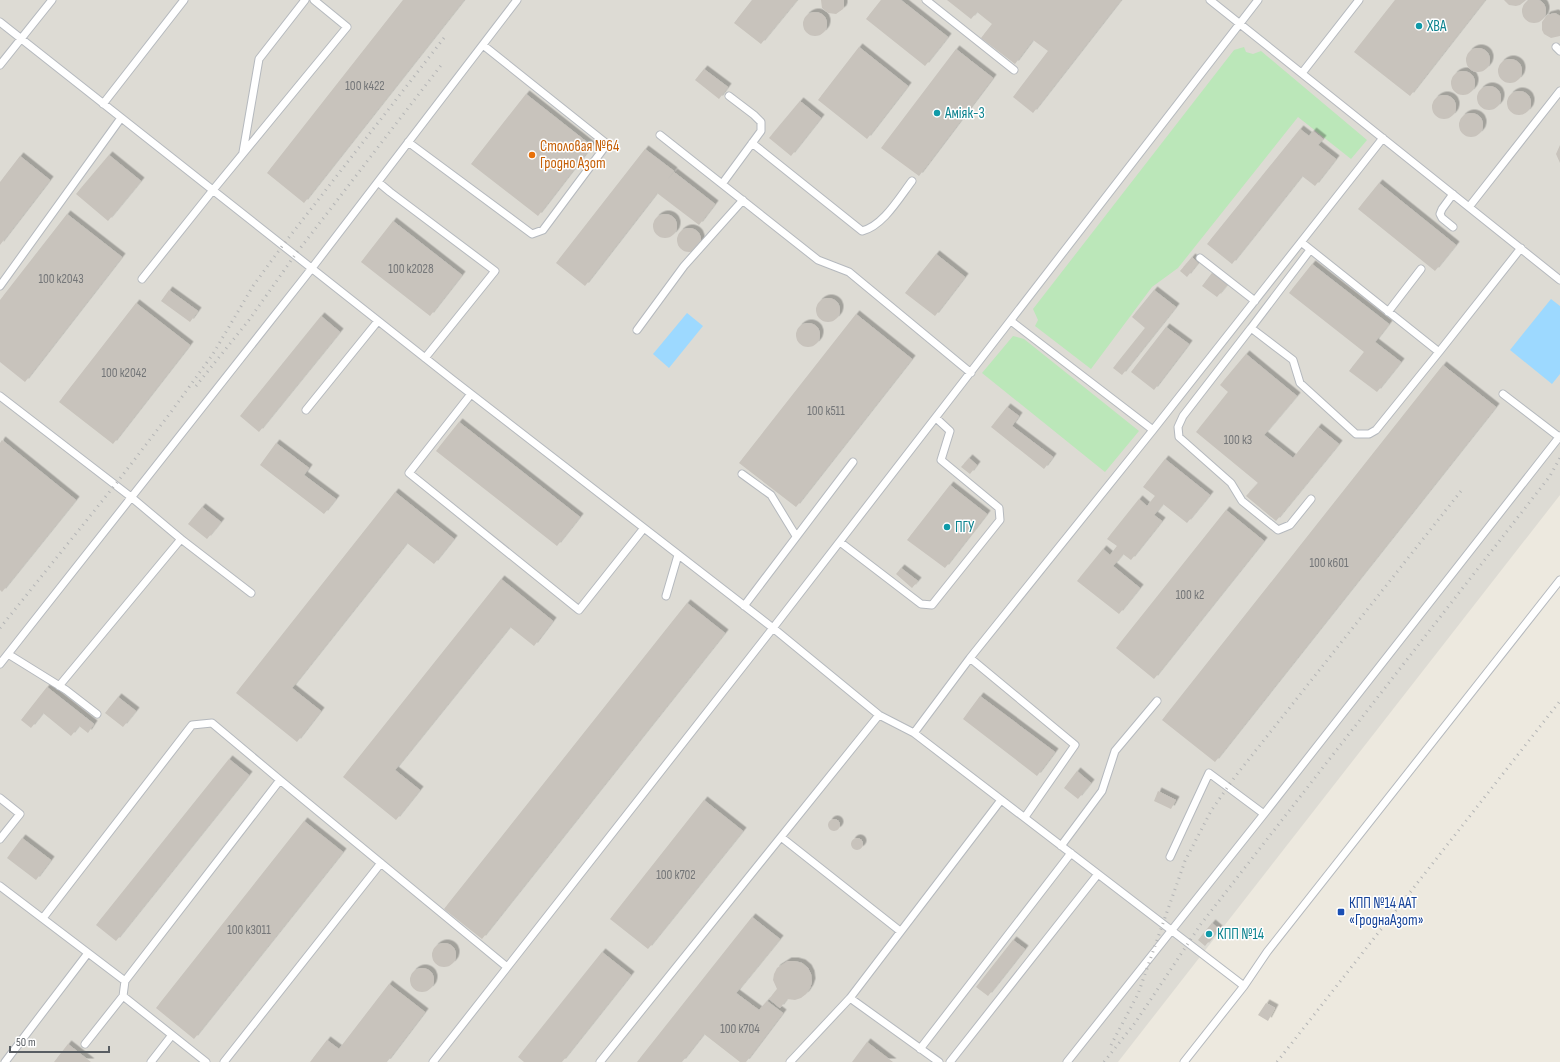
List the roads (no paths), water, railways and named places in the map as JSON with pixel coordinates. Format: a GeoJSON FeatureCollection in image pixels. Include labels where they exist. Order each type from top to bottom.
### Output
{"type":"FeatureCollection","features":[{"type":"Feature","properties":{"kind":"lane"},"geometry":{"type":"LineString","coordinates":[[0,66],[52,0]]}},
{"type":"Feature","properties":{"kind":"lane"},"geometry":{"type":"LineString","coordinates":[[103,104],[184,0]]}},
{"type":"Feature","properties":{"kind":"lane"},"geometry":{"type":"LineString","coordinates":[[242,154],[259,59],[305,0]]}},
{"type":"Feature","properties":{"kind":"lane"},"geometry":{"type":"LineString","coordinates":[[142,279],[242,154],[347,27],[314,0]]}},
{"type":"Feature","properties":{"kind":"lane"},"geometry":{"type":"LineString","coordinates":[[0,664],[312,268],[517,0]]}},
{"type":"Feature","properties":{"kind":"lane"},"geometry":{"type":"LineString","coordinates":[[926,0],[1014,70]]}},
{"type":"Feature","properties":{"kind":"lane"},"geometry":{"type":"LineString","coordinates":[[1210,0],[1560,280]]}},
{"type":"Feature","properties":{"kind":"lane"},"geometry":{"type":"LineString","coordinates":[[433,1062],[840,542],[1258,0]]}},
{"type":"Feature","properties":{"kind":"lane"},"geometry":{"type":"LineString","coordinates":[[1302,73],[1359,0]]}},
{"type":"Feature","properties":{"kind":"lane"},"geometry":{"type":"LineString","coordinates":[[0,22],[470,394],[773,628],[879,715],[914,733],[1244,986]]}},
{"type":"Feature","properties":{"kind":"lane"},"geometry":{"type":"LineString","coordinates":[[408,142],[532,234],[543,230],[607,144],[483,45]]}},
{"type":"Feature","properties":{"kind":"lane"},"geometry":{"type":"LineString","coordinates":[[1469,207],[1560,91]]}},
{"type":"Feature","properties":{"kind":"lane"},"geometry":{"type":"LineString","coordinates":[[722,184],[762,130],[761,122],[729,96]]}},
{"type":"Feature","properties":{"kind":"lane"},"geometry":{"type":"LineString","coordinates":[[0,286],[121,118]]}},
{"type":"Feature","properties":{"kind":"lane"},"geometry":{"type":"LineString","coordinates":[[660,136],[818,260],[849,272],[971,373]]}},
{"type":"Feature","properties":{"kind":"lane"},"geometry":{"type":"LineString","coordinates":[[914,733],[970,658],[1383,138]]}},
{"type":"Feature","properties":{"kind":"lane"},"geometry":{"type":"LineString","coordinates":[[752,143],[862,230],[870,229],[879,223],[912,182]]}},
{"type":"Feature","properties":{"kind":"lane"},"geometry":{"type":"LineString","coordinates":[[378,182],[495,271],[425,358]]}},
{"type":"Feature","properties":{"kind":"lane"},"geometry":{"type":"LineString","coordinates":[[1453,194],[1440,214],[1442,218],[1453,227]]}},
{"type":"Feature","properties":{"kind":"lane"},"geometry":{"type":"LineString","coordinates":[[637,330],[684,266],[743,200]]}},
{"type":"Feature","properties":{"kind":"lane"},"geometry":{"type":"LineString","coordinates":[[1301,242],[1439,352]]}},
{"type":"Feature","properties":{"kind":"lane"},"geometry":{"type":"LineString","coordinates":[[1251,328],[1293,360],[1300,383],[1356,434],[1369,434],[1376,430],[1521,248]]}},
{"type":"Feature","properties":{"kind":"lane"},"geometry":{"type":"LineString","coordinates":[[1310,250],[1183,416],[1178,428],[1179,438],[1231,482],[1242,501],[1278,530],[1290,525],[1311,499]]}},
{"type":"Feature","properties":{"kind":"lane"},"geometry":{"type":"LineString","coordinates":[[1200,258],[1255,301]]}},
{"type":"Feature","properties":{"kind":"lane"},"geometry":{"type":"LineString","coordinates":[[1388,312],[1421,269]]}},
{"type":"Feature","properties":{"kind":"lane"},"geometry":{"type":"LineString","coordinates":[[306,410],[378,320]]}},
{"type":"Feature","properties":{"kind":"lane"},"geometry":{"type":"LineString","coordinates":[[1011,321],[1152,430]]}},
{"type":"Feature","properties":{"kind":"lane"},"geometry":{"type":"LineString","coordinates":[[470,394],[409,474],[579,610],[644,528]]}},
{"type":"Feature","properties":{"kind":"lane"},"geometry":{"type":"LineString","coordinates":[[1067,1062],[1560,437],[1503,394]]}},
{"type":"Feature","properties":{"kind":"lane"},"geometry":{"type":"LineString","coordinates":[[0,396],[131,497],[181,539],[250,593]]}},
{"type":"Feature","properties":{"kind":"lane"},"geometry":{"type":"LineString","coordinates":[[840,542],[921,604],[932,605],[1000,520],[999,508],[941,460],[950,431],[936,418]]}},
{"type":"Feature","properties":{"kind":"lane"},"geometry":{"type":"LineString","coordinates":[[744,606],[853,462]]}},
{"type":"Feature","properties":{"kind":"lane"},"geometry":{"type":"LineString","coordinates":[[742,474],[771,495],[796,536]]}},
{"type":"Feature","properties":{"kind":"lane"},"geometry":{"type":"LineString","coordinates":[[59,686],[181,539]]}},
{"type":"Feature","properties":{"kind":"lane"},"geometry":{"type":"LineString","coordinates":[[666,596],[678,555]]}},
{"type":"Feature","properties":{"kind":"lane"},"geometry":{"type":"LineString","coordinates":[[1184,1062],[1244,986],[1267,952],[1560,580]]}},
{"type":"Feature","properties":{"kind":"lane"},"geometry":{"type":"LineString","coordinates":[[8,654],[59,686],[97,714]]}},
{"type":"Feature","properties":{"kind":"lane"},"geometry":{"type":"LineString","coordinates":[[970,658],[1075,745],[1025,818]]}},
{"type":"Feature","properties":{"kind":"lane"},"geometry":{"type":"LineString","coordinates":[[1061,846],[1102,791],[1115,751],[1157,701]]}},
{"type":"Feature","properties":{"kind":"lane"},"geometry":{"type":"LineString","coordinates":[[600,1062],[879,715]]}},
{"type":"Feature","properties":{"kind":"lane"},"geometry":{"type":"LineString","coordinates":[[42,918],[192,725],[212,723],[507,968]]}},
{"type":"Feature","properties":{"kind":"lane"},"geometry":{"type":"LineString","coordinates":[[1170,857],[1209,773],[1264,814]]}},
{"type":"Feature","properties":{"kind":"lane"},"geometry":{"type":"LineString","coordinates":[[85,1044],[123,996],[125,981],[280,780]]}},
{"type":"Feature","properties":{"kind":"lane"},"geometry":{"type":"LineString","coordinates":[[0,798],[20,814],[0,839]]}},
{"type":"Feature","properties":{"kind":"lane"},"geometry":{"type":"LineString","coordinates":[[790,1062],[850,998],[1001,800]]}},
{"type":"Feature","properties":{"kind":"lane"},"geometry":{"type":"LineString","coordinates":[[781,838],[900,931]]}},
{"type":"Feature","properties":{"kind":"lane"},"geometry":{"type":"LineString","coordinates":[[920,1049],[1071,854]]}},
{"type":"Feature","properties":{"kind":"lane"},"geometry":{"type":"LineString","coordinates":[[224,1062],[381,863]]}},
{"type":"Feature","properties":{"kind":"lane"},"geometry":{"type":"LineString","coordinates":[[950,1062],[1098,874]]}},
{"type":"Feature","properties":{"kind":"lane"},"geometry":{"type":"LineString","coordinates":[[0,886],[125,981]]}},
{"type":"Feature","properties":{"kind":"lane"},"geometry":{"type":"LineString","coordinates":[[5,1062],[88,953]]}},
{"type":"Feature","properties":{"kind":"lane"},"geometry":{"type":"LineString","coordinates":[[123,996],[206,1062]]}},
{"type":"Feature","properties":{"kind":"lane"},"geometry":{"type":"LineString","coordinates":[[850,998],[939,1062]]}},
{"type":"Feature","properties":{"kind":"lane"},"geometry":{"type":"LineString","coordinates":[[151,1062],[172,1035]]}},
{"type":"Feature","properties":{"kind":"water"},"geometry":{"type":"Polygon","coordinates":[[[1551,299],[1560,306],[1560,374],[1552,384],[1510,350],[1551,299]]]}},
{"type":"Feature","properties":{"kind":"water"},"geometry":{"type":"Polygon","coordinates":[[[687,313],[703,326],[669,368],[653,354],[687,313]]]}},
{"type":"Feature","properties":{"kind":"railway"},"geometry":{"type":"LineString","coordinates":[[0,628],[115,485],[171,412],[213,354],[253,286],[283,245],[444,38]]}},
{"type":"Feature","properties":{"kind":"railway"},"geometry":{"type":"LineString","coordinates":[[196,386],[249,320],[295,255],[442,64]]}},
{"type":"Feature","properties":{"kind":"railway"},"geometry":{"type":"LineString","coordinates":[[1104,1062],[1135,1023],[1201,924],[1550,476],[1560,458]]}},
{"type":"Feature","properties":{"kind":"railway"},"geometry":{"type":"LineString","coordinates":[[1111,1045],[1138,994],[1185,861],[1211,811],[1234,778],[1461,491]]}},
{"type":"Feature","properties":{"kind":"railway"},"geometry":{"type":"LineString","coordinates":[[1277,1062],[1560,701]]}},
{"type":"Feature","properties":{"kind":"place","name":"ХВА"},"geometry":{"type":"Point","coordinates":[1419,26]}},
{"type":"Feature","properties":{"kind":"place","name":"Аміяк-3"},"geometry":{"type":"Point","coordinates":[937,113]}},
{"type":"Feature","properties":{"kind":"place","name":"Столовая №64 Гродно Азот"},"geometry":{"type":"Point","coordinates":[532,155]}},
{"type":"Feature","properties":{"kind":"place","name":"ПГУ"},"geometry":{"type":"Point","coordinates":[947,527]}},
{"type":"Feature","properties":{"kind":"place","name":"КПП №14 ААТ «ГроднаАзот»"},"geometry":{"type":"Point","coordinates":[1341,912]}},
{"type":"Feature","properties":{"kind":"place","name":"КПП №14"},"geometry":{"type":"Point","coordinates":[1209,934]}}]}
